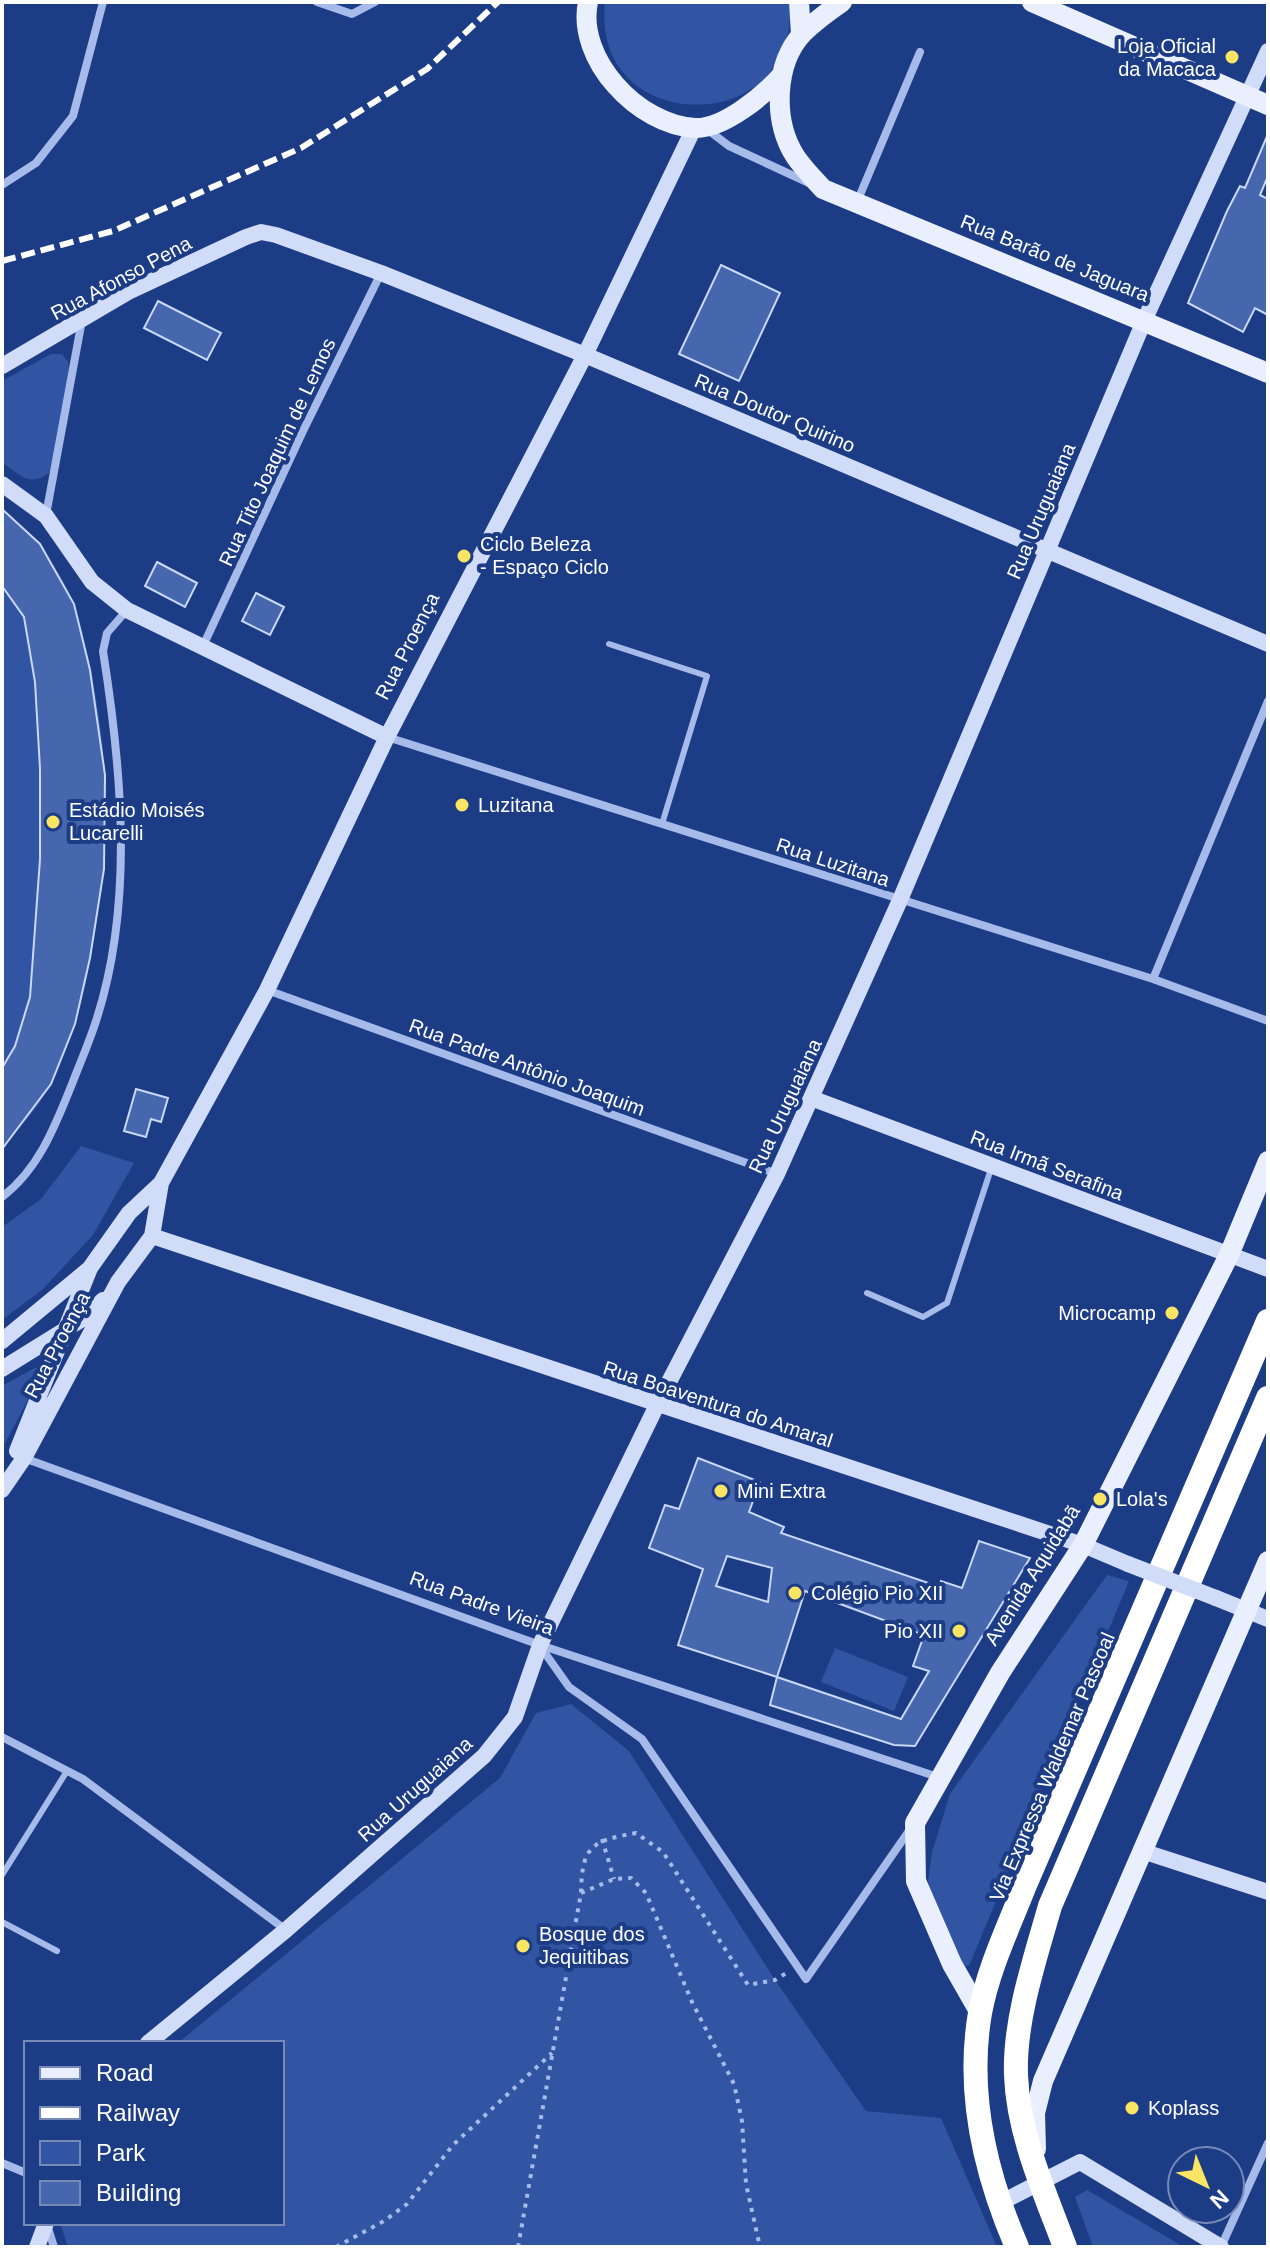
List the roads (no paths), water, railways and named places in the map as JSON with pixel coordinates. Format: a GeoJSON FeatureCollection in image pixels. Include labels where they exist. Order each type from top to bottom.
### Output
{"type":"FeatureCollection","features":[{"type":"Feature","properties":{"kind":"highway","name":"Via Expressa Waldemar Pascoal"},"geometry":{"type":"LineString","coordinates":[[1017,2247],[998,2204],[981,2141],[975,2073],[980,2013],[990,1976],[1025,1885],[1268,1321]]}},
{"type":"Feature","properties":{"kind":"highway"},"geometry":{"type":"LineString","coordinates":[[1065,2247],[1038,2173],[1020,2109],[1016,2074],[1025,2005],[1050,1906],[1268,1398]]}},
{"type":"Feature","properties":{"kind":"main road"},"geometry":{"type":"LineString","coordinates":[[588,2],[588,41],[603,74],[660,118],[699,127],[748,106],[782,75]]}},
{"type":"Feature","properties":{"kind":"main road"},"geometry":{"type":"LineString","coordinates":[[799,2],[801,35]]}},
{"type":"Feature","properties":{"kind":"main road"},"geometry":{"type":"LineString","coordinates":[[823,189],[795,156],[785,135],[778,97],[782,75],[801,35],[842,2]]}},
{"type":"Feature","properties":{"kind":"main road"},"geometry":{"type":"LineString","coordinates":[[1032,2],[1268,105]]}},
{"type":"Feature","properties":{"kind":"main road","name":"Rua Uruguaiana"},"geometry":{"type":"LineString","coordinates":[[150,2041],[286,1930],[484,1756],[515,1717],[540,1645],[657,1405],[777,1174],[900,900],[1144,321],[1268,51]]}},
{"type":"Feature","properties":{"kind":"main road","name":"Rua Proença"},"geometry":{"type":"LineString","coordinates":[[17,1461],[90,1268],[129,1213],[161,1183],[267,990],[387,737],[699,127]]}},
{"type":"Feature","properties":{"kind":"main road","name":"Rua Barão de Jaguara"},"geometry":{"type":"LineString","coordinates":[[823,189],[1268,373]]}},
{"type":"Feature","properties":{"kind":"main road","name":"Rua Doutor Quirino"},"geometry":{"type":"LineString","coordinates":[[261,232],[381,273],[585,355],[1268,644]]}},
{"type":"Feature","properties":{"kind":"main road","name":"Rua Afonso Pena"},"geometry":{"type":"LineString","coordinates":[[2,366],[128,292],[261,232]]}},
{"type":"Feature","properties":{"kind":"main road"},"geometry":{"type":"LineString","coordinates":[[2,484],[46,516],[92,582],[127,610],[387,737]]}},
{"type":"Feature","properties":{"kind":"main road","name":"Rua Irmã Serafina"},"geometry":{"type":"LineString","coordinates":[[811,1098],[1266,1269]]}},
{"type":"Feature","properties":{"kind":"main road","name":"Avenida Aquidabã"},"geometry":{"type":"LineString","coordinates":[[980,2013],[952,1964],[916,1881],[912,1861],[915,1823],[938,1777],[1000,1673],[1083,1545],[1229,1255],[1268,1161]]}},
{"type":"Feature","properties":{"kind":"main road","name":"Rua Proença"},"geometry":{"type":"LineString","coordinates":[[68,1328],[93,1310],[152,1236],[161,1183]]}},
{"type":"Feature","properties":{"kind":"main road","name":"Rua Boaventura do Amaral"},"geometry":{"type":"LineString","coordinates":[[152,1236],[1083,1545],[1268,1619]]}},
{"type":"Feature","properties":{"kind":"main road"},"geometry":{"type":"LineString","coordinates":[[2,1341],[90,1268]]}},
{"type":"Feature","properties":{"kind":"main road","name":"Rua Proença"},"geometry":{"type":"LineString","coordinates":[[2,1490],[118,1282]]}},
{"type":"Feature","properties":{"kind":"main road"},"geometry":{"type":"LineString","coordinates":[[2,1369],[68,1328]]}},
{"type":"Feature","properties":{"kind":"main road"},"geometry":{"type":"LineString","coordinates":[[1038,2173],[1035,2113],[1043,2081],[1268,1561]]}},
{"type":"Feature","properties":{"kind":"main road"},"geometry":{"type":"LineString","coordinates":[[1142,1851],[1268,1892]]}},
{"type":"Feature","properties":{"kind":"main road"},"geometry":{"type":"LineString","coordinates":[[998,2204],[1038,2173],[1080,2162],[1221,2247]]}},
{"type":"Feature","properties":{"kind":"main road"},"geometry":{"type":"LineString","coordinates":[[37,2247],[46,2225]]}},
{"type":"Feature","properties":{"kind":"street"},"geometry":{"type":"LineString","coordinates":[[2,185],[36,163],[73,116],[103,2]]}},
{"type":"Feature","properties":{"kind":"street"},"geometry":{"type":"LineString","coordinates":[[317,2],[352,14],[375,2]]}},
{"type":"Feature","properties":{"kind":"street"},"geometry":{"type":"LineString","coordinates":[[337,11],[345,2]]}},
{"type":"Feature","properties":{"kind":"street"},"geometry":{"type":"LineString","coordinates":[[857,202],[920,52]]}},
{"type":"Feature","properties":{"kind":"street"},"geometry":{"type":"LineString","coordinates":[[699,127],[729,146],[823,189]]}},
{"type":"Feature","properties":{"kind":"street","name":"Rua Tito Joaquim de Lemos"},"geometry":{"type":"LineString","coordinates":[[203,646],[381,273]]}},
{"type":"Feature","properties":{"kind":"street"},"geometry":{"type":"LineString","coordinates":[[46,516],[82,319]]}},
{"type":"Feature","properties":{"kind":"street"},"geometry":{"type":"LineString","coordinates":[[2,1197],[17,1185],[39,1158],[57,1124],[96,1020],[112,951],[119,878],[119,782],[103,651],[107,633],[127,610]]}},
{"type":"Feature","properties":{"kind":"street"},"geometry":{"type":"LineString","coordinates":[[1153,979],[1268,701]]}},
{"type":"Feature","properties":{"kind":"street","name":"Rua Luzitana"},"geometry":{"type":"LineString","coordinates":[[387,737],[1153,979],[1268,1021]]}},
{"type":"Feature","properties":{"kind":"street","name":"Rua Padre Antônio Joaquim"},"geometry":{"type":"LineString","coordinates":[[267,990],[777,1174]]}},
{"type":"Feature","properties":{"kind":"street","name":"Rua Padre Vieira"},"geometry":{"type":"LineString","coordinates":[[17,1461],[540,1645],[938,1777]]}},
{"type":"Feature","properties":{"kind":"street"},"geometry":{"type":"LineString","coordinates":[[540,1645],[569,1687],[642,1739],[806,1979],[915,1823]]}},
{"type":"Feature","properties":{"kind":"street"},"geometry":{"type":"LineString","coordinates":[[2,1737],[67,1771],[286,1930]]}},
{"type":"Feature","properties":{"kind":"street"},"geometry":{"type":"LineString","coordinates":[[1221,2247],[1268,2143]]}},
{"type":"Feature","properties":{"kind":"street"},"geometry":{"type":"LineString","coordinates":[[2,2163],[24,2172]]}},
{"type":"Feature","properties":{"kind":"street"},"geometry":{"type":"LineString","coordinates":[[48,2225],[54,2247]]}},
{"type":"Feature","properties":{"kind":"lane"},"geometry":{"type":"LineString","coordinates":[[609,644],[703,672],[707,676],[662,824]]}},
{"type":"Feature","properties":{"kind":"lane"},"geometry":{"type":"LineString","coordinates":[[867,1293],[923,1317],[947,1303],[993,1166]]}},
{"type":"Feature","properties":{"kind":"lane"},"geometry":{"type":"LineString","coordinates":[[2,1875],[67,1771]]}},
{"type":"Feature","properties":{"kind":"lane"},"geometry":{"type":"LineString","coordinates":[[2,1922],[57,1951]]}},
{"type":"Feature","properties":{"kind":"railway"},"geometry":{"type":"LineString","coordinates":[[2,261],[113,231],[301,148],[427,69],[498,2]]}},
{"type":"Feature","properties":{"kind":"place","name":"Loja Oficial da Macaca"},"geometry":{"type":"Point","coordinates":[1232,57]}},
{"type":"Feature","properties":{"kind":"place","name":"Ciclo Beleza - Espaço Ciclo"},"geometry":{"type":"Point","coordinates":[464,556]}},
{"type":"Feature","properties":{"kind":"place","name":"Luzitana"},"geometry":{"type":"Point","coordinates":[462,805]}},
{"type":"Feature","properties":{"kind":"place","name":"Estádio Moisés Lucarelli"},"geometry":{"type":"Point","coordinates":[53,822]}},
{"type":"Feature","properties":{"kind":"place","name":"Microcamp"},"geometry":{"type":"Point","coordinates":[1172,1313]}},
{"type":"Feature","properties":{"kind":"place","name":"Mini Extra"},"geometry":{"type":"Point","coordinates":[721,1491]}},
{"type":"Feature","properties":{"kind":"place","name":"Lola's"},"geometry":{"type":"Point","coordinates":[1100,1499]}},
{"type":"Feature","properties":{"kind":"place","name":"Colégio Pio XII"},"geometry":{"type":"Point","coordinates":[795,1593]}},
{"type":"Feature","properties":{"kind":"place","name":"Pio XII"},"geometry":{"type":"Point","coordinates":[959,1631]}},
{"type":"Feature","properties":{"kind":"place","name":"Bosque dos Jequitibas"},"geometry":{"type":"Point","coordinates":[523,1946]}},
{"type":"Feature","properties":{"kind":"place","name":"Koplass"},"geometry":{"type":"Point","coordinates":[1132,2108]}}]}
